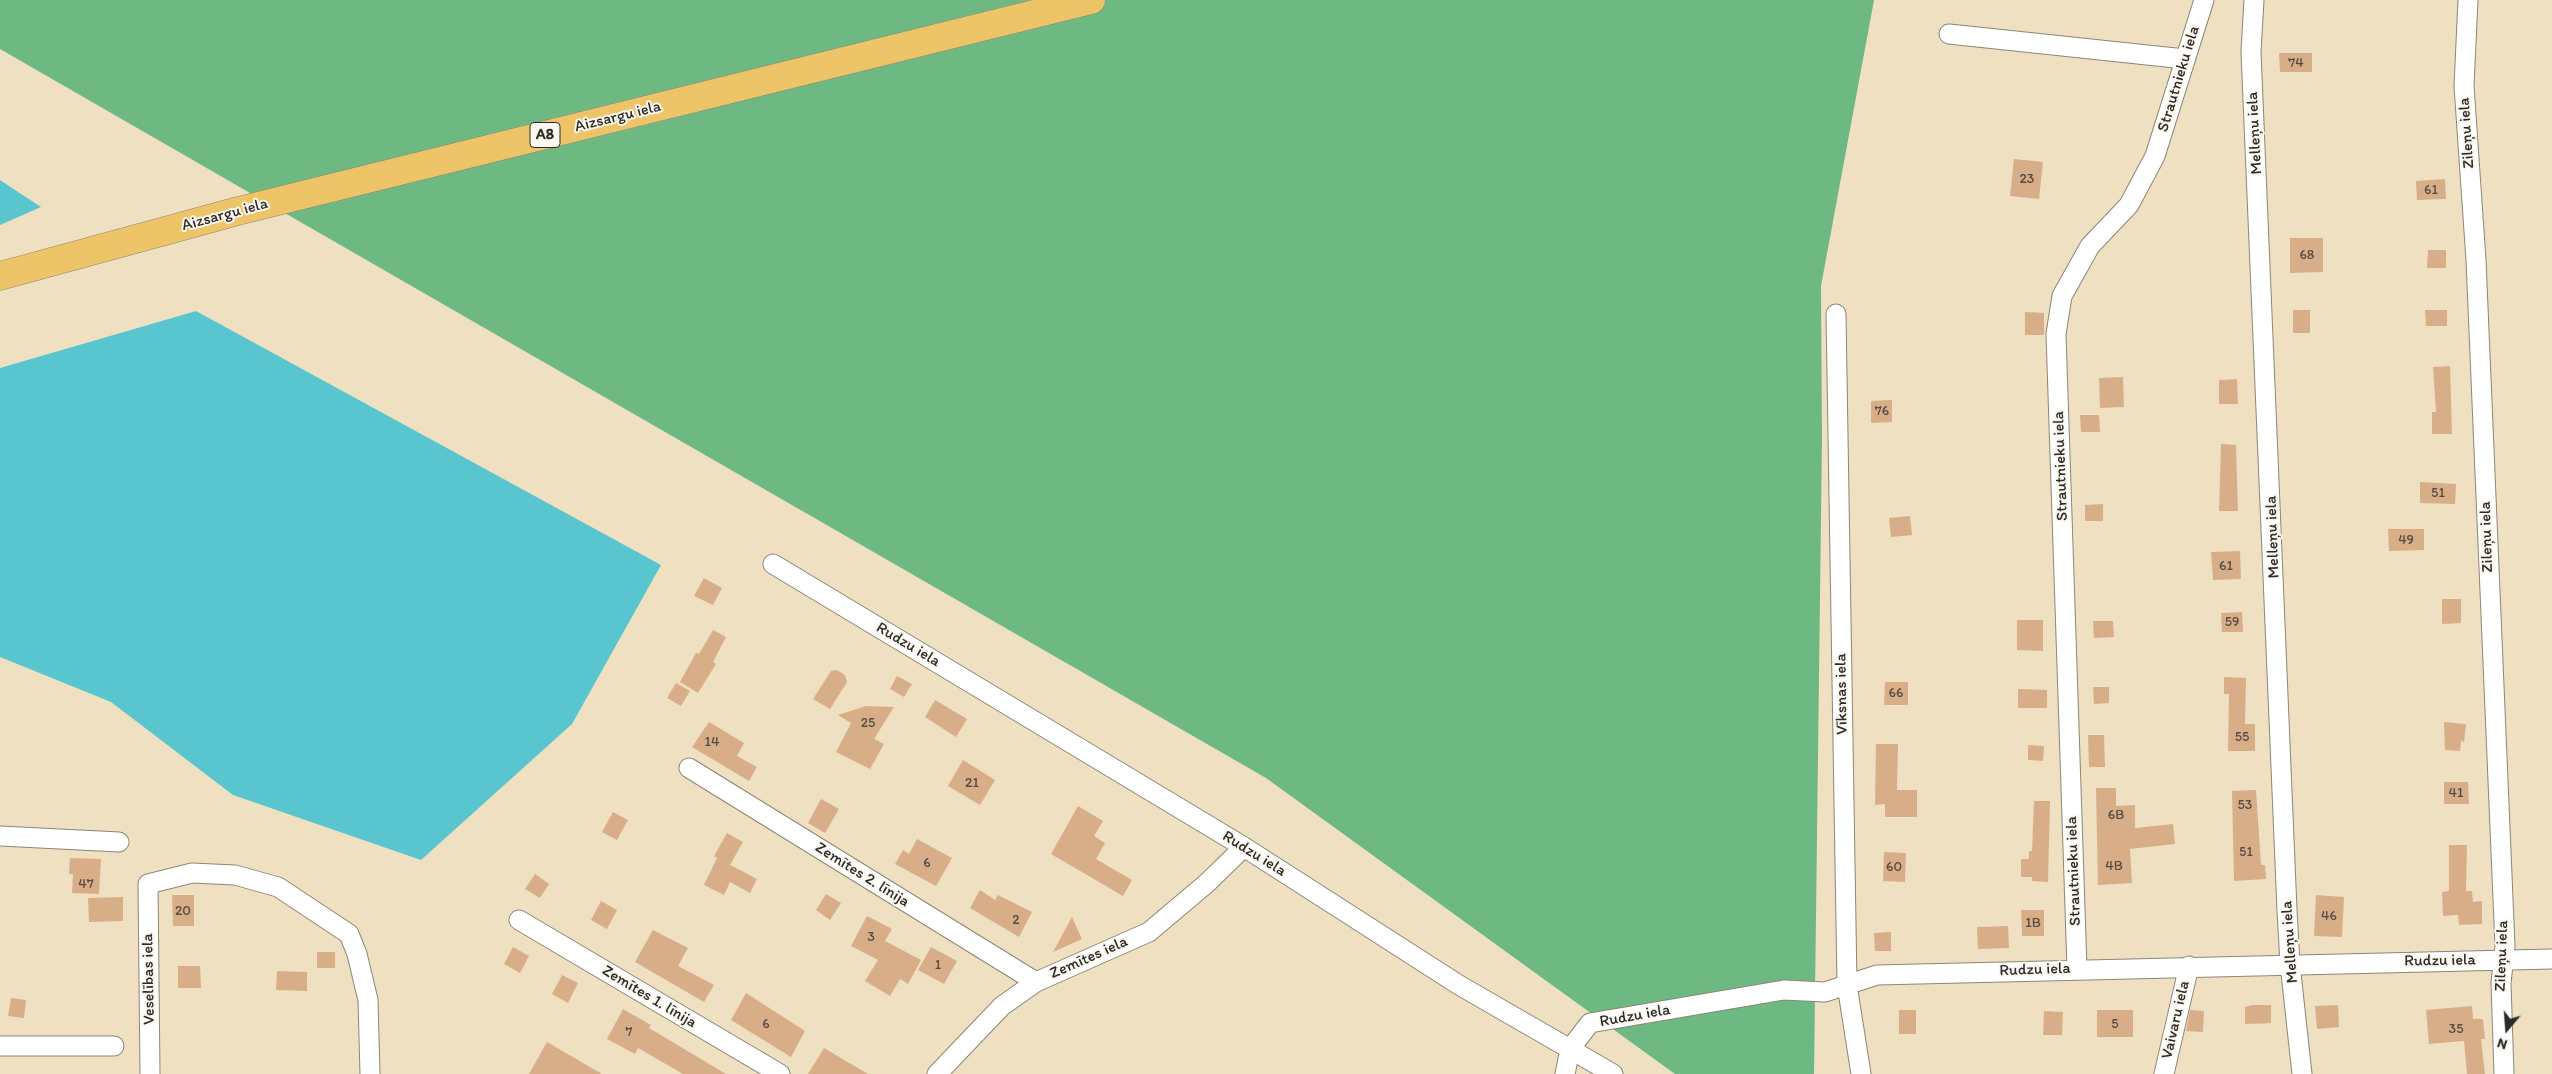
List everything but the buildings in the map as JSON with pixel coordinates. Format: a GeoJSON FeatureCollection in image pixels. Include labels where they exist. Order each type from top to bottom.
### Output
{"type":"FeatureCollection","features":[{"type":"Feature","properties":{"kind":"highway","name":"Aizsargu iela"},"geometry":{"type":"LineString","coordinates":[[0,276],[238,211],[1091,0]]}},
{"type":"Feature","properties":{"kind":"street","name":"Strautnieku iela"},"geometry":{"type":"LineString","coordinates":[[2077,969],[2056,334],[2062,296],[2090,246],[2128,205],[2155,156],[2204,0]]}},
{"type":"Feature","properties":{"kind":"street","name":"Melleņu iela"},"geometry":{"type":"LineString","coordinates":[[2254,0],[2251,52],[2290,964],[2302,1074]]}},
{"type":"Feature","properties":{"kind":"street","name":"Zileņu iela"},"geometry":{"type":"LineString","coordinates":[[2468,0],[2464,86],[2476,260],[2505,960],[2501,983],[2504,1074]]}},
{"type":"Feature","properties":{"kind":"street"},"geometry":{"type":"LineString","coordinates":[[1949,34],[2186,59]]}},
{"type":"Feature","properties":{"kind":"street","name":"Vīksnas iela"},"geometry":{"type":"LineString","coordinates":[[1836,314],[1846,985],[1861,1074]]}},
{"type":"Feature","properties":{"kind":"street","name":"Rudzu iela"},"geometry":{"type":"LineString","coordinates":[[773,564],[1244,847],[1459,985],[1570,1049],[1590,1023],[1784,990],[1825,992],[1877,975],[2189,966],[2552,959]]}},
{"type":"Feature","properties":{"kind":"street","name":"Zemītes 2. līnija"},"geometry":{"type":"LineString","coordinates":[[689,768],[1036,982]]}},
{"type":"Feature","properties":{"kind":"street"},"geometry":{"type":"LineString","coordinates":[[0,836],[119,842]]}},
{"type":"Feature","properties":{"kind":"street","name":"Zemītes iela"},"geometry":{"type":"LineString","coordinates":[[937,1074],[1002,1006],[1036,982],[1149,932],[1207,883],[1244,847]]}},
{"type":"Feature","properties":{"kind":"street","name":"Veselības iela"},"geometry":{"type":"LineString","coordinates":[[150,1074],[148,884],[192,872],[235,875],[278,887],[348,934],[357,954],[368,1000],[370,1074]]}},
{"type":"Feature","properties":{"kind":"street","name":"Zemītes 1. līnija"},"geometry":{"type":"LineString","coordinates":[[519,920],[780,1074]]}},
{"type":"Feature","properties":{"kind":"street","name":"Vaivaru iela"},"geometry":{"type":"LineString","coordinates":[[2164,1074],[2189,966]]}},
{"type":"Feature","properties":{"kind":"street"},"geometry":{"type":"LineString","coordinates":[[0,1046],[114,1046]]}},
{"type":"Feature","properties":{"kind":"street"},"geometry":{"type":"LineString","coordinates":[[1565,1074],[1570,1049],[1613,1074]]}},
{"type":"Feature","properties":{"kind":"green space"},"geometry":{"type":"Polygon","coordinates":[[[0,0],[1874,0],[1821,286],[1822,438],[1814,1074],[1675,1074],[1266,778],[0,49],[0,0]]]}},
{"type":"Feature","properties":{"kind":"water"},"geometry":{"type":"Polygon","coordinates":[[[0,180],[41,207],[0,225],[0,180]]]}},
{"type":"Feature","properties":{"kind":"water"},"geometry":{"type":"Polygon","coordinates":[[[196,311],[661,565],[572,724],[421,860],[233,795],[111,702],[0,657],[0,368],[196,311]]]}}]}
